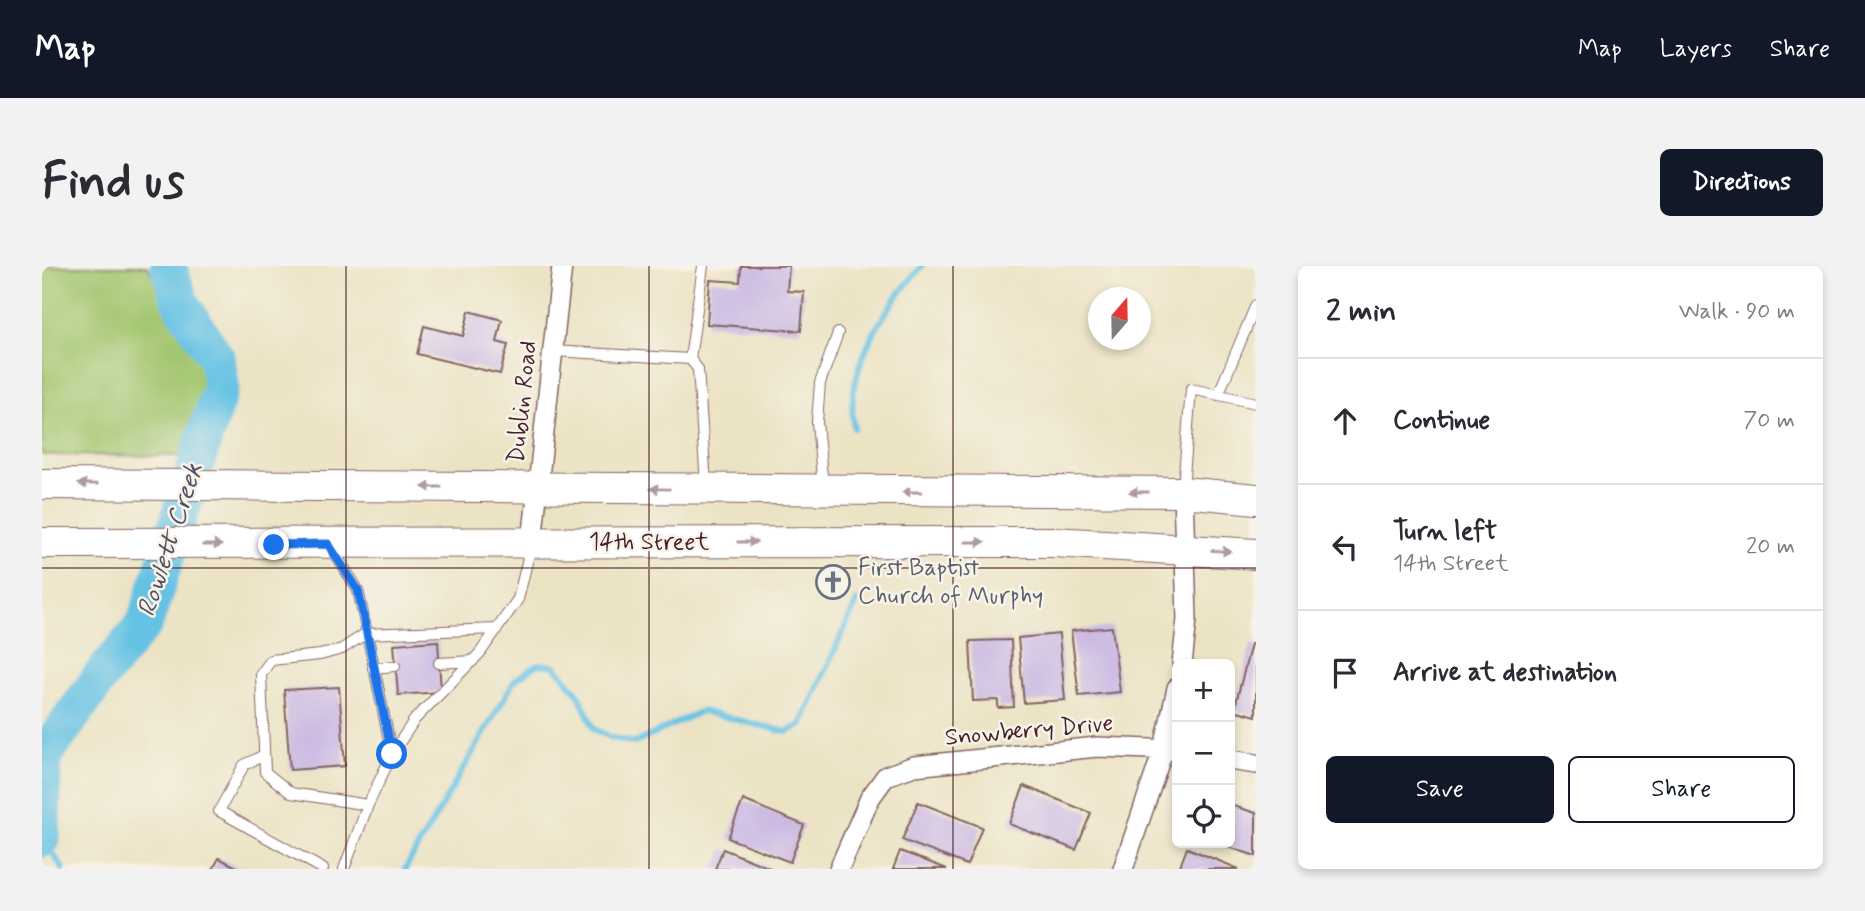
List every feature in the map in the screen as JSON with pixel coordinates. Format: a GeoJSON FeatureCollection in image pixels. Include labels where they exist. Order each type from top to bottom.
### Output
{"type":"FeatureCollection","features":[{"type":"Feature","properties":{"kind":"main road"},"geometry":{"type":"LineString","coordinates":[[42,484],[823,492],[1183,492],[1256,499]]}},
{"type":"Feature","properties":{"kind":"main road","name":"14th Street"},"geometry":{"type":"LineString","coordinates":[[42,543],[274,545],[1054,542],[1256,554]]}},
{"type":"Feature","properties":{"kind":"street","name":"Dublin Road"},"geometry":{"type":"LineString","coordinates":[[532,542],[562,266]]}},
{"type":"Feature","properties":{"kind":"street"},"geometry":{"type":"LineString","coordinates":[[1183,492],[1187,619],[1183,659]]}},
{"type":"Feature","properties":{"kind":"street"},"geometry":{"type":"LineString","coordinates":[[1123,869],[1171,749],[1174,722]]}},
{"type":"Feature","properties":{"kind":"street","name":"Snowberry Drive"},"geometry":{"type":"LineString","coordinates":[[839,869],[870,798],[886,776],[914,766],[1084,748],[1171,749]]}},
{"type":"Feature","properties":{"kind":"street"},"geometry":{"type":"LineString","coordinates":[[1235,761],[1256,764]]}},
{"type":"Feature","properties":{"kind":"lane"},"geometry":{"type":"LineString","coordinates":[[703,266],[690,359],[698,369],[706,490]]}},
{"type":"Feature","properties":{"kind":"lane"},"geometry":{"type":"LineString","coordinates":[[1219,395],[1256,305]]}},
{"type":"Feature","properties":{"kind":"lane"},"geometry":{"type":"LineString","coordinates":[[823,492],[817,422],[820,383],[838,333]]}},
{"type":"Feature","properties":{"kind":"lane"},"geometry":{"type":"LineString","coordinates":[[553,351],[690,359]]}},
{"type":"Feature","properties":{"kind":"lane"},"geometry":{"type":"LineString","coordinates":[[1183,492],[1191,389],[1256,403]]}},
{"type":"Feature","properties":{"kind":"lane"},"geometry":{"type":"LineString","coordinates":[[344,869],[368,805],[392,754],[415,719],[472,661],[518,599],[532,542]]}},
{"type":"Feature","properties":{"kind":"lane"},"geometry":{"type":"LineString","coordinates":[[328,544],[358,590],[392,754]]}},
{"type":"Feature","properties":{"kind":"lane"},"geometry":{"type":"LineString","coordinates":[[368,805],[291,793],[265,772],[261,674],[271,660],[320,655],[342,649],[365,634],[496,629]]}},
{"type":"Feature","properties":{"kind":"lane"},"geometry":{"type":"LineString","coordinates":[[439,663],[472,661]]}},
{"type":"Feature","properties":{"kind":"lane"},"geometry":{"type":"LineString","coordinates":[[373,668],[395,666]]}},
{"type":"Feature","properties":{"kind":"lane"},"geometry":{"type":"LineString","coordinates":[[264,755],[244,765],[219,811],[323,869]]}},
{"type":"Feature","properties":{"kind":"green space"},"geometry":{"type":"Polygon","coordinates":[[[42,266],[147,266],[209,377],[192,456],[42,455],[42,266]]]}},
{"type":"Feature","properties":{"kind":"building"},"geometry":{"type":"Polygon","coordinates":[[[741,266],[789,266],[787,291],[804,292],[801,331],[707,324],[710,280],[740,282],[741,266]]]}},
{"type":"Feature","properties":{"kind":"building"},"geometry":{"type":"Polygon","coordinates":[[[469,311],[502,320],[497,342],[508,345],[500,374],[417,354],[424,326],[463,336],[469,311]]]}},
{"type":"Feature","properties":{"kind":"building"},"geometry":{"type":"Polygon","coordinates":[[[1112,627],[1120,692],[1079,696],[1071,631],[1112,627]]]}},
{"type":"Feature","properties":{"kind":"building"},"geometry":{"type":"Polygon","coordinates":[[[1059,634],[1065,700],[1024,703],[1018,638],[1059,634]]]}},
{"type":"Feature","properties":{"kind":"building"},"geometry":{"type":"Polygon","coordinates":[[[1011,640],[1014,707],[998,708],[998,700],[973,701],[970,641],[1011,640]]]}},
{"type":"Feature","properties":{"kind":"building"},"geometry":{"type":"Polygon","coordinates":[[[438,641],[441,692],[398,695],[394,644],[438,641]]]}},
{"type":"Feature","properties":{"kind":"building"},"geometry":{"type":"Polygon","coordinates":[[[1251,644],[1256,645],[1256,716],[1235,710],[1251,644]]]}},
{"type":"Feature","properties":{"kind":"building"},"geometry":{"type":"Polygon","coordinates":[[[339,687],[345,766],[290,770],[284,690],[339,687]]]}},
{"type":"Feature","properties":{"kind":"building"},"geometry":{"type":"Polygon","coordinates":[[[1024,786],[1091,813],[1076,850],[1009,824],[1024,786]]]}},
{"type":"Feature","properties":{"kind":"building"},"geometry":{"type":"Polygon","coordinates":[[[743,800],[804,825],[790,862],[728,838],[743,800]]]}},
{"type":"Feature","properties":{"kind":"building"},"geometry":{"type":"Polygon","coordinates":[[[918,802],[982,827],[967,865],[902,840],[918,802]]]}},
{"type":"Feature","properties":{"kind":"building"},"geometry":{"type":"Polygon","coordinates":[[[1235,807],[1256,813],[1256,856],[1231,848],[1235,848],[1235,807]]]}},
{"type":"Feature","properties":{"kind":"building"},"geometry":{"type":"Polygon","coordinates":[[[1187,848],[1239,869],[1179,869],[1187,848]]]}},
{"type":"Feature","properties":{"kind":"building"},"geometry":{"type":"Polygon","coordinates":[[[723,849],[772,869],[715,869],[723,849]]]}},
{"type":"Feature","properties":{"kind":"building"},"geometry":{"type":"Polygon","coordinates":[[[900,851],[947,869],[893,869],[900,851]]]}},
{"type":"Feature","properties":{"kind":"building"},"geometry":{"type":"Polygon","coordinates":[[[219,858],[240,869],[213,869],[219,858]]]}},
{"type":"Feature","properties":{"kind":"waterway","name":"Rowlett Creek"},"geometry":{"type":"LineString","coordinates":[[42,839],[43,757],[104,672],[145,623],[221,386],[217,359],[181,303],[168,266]]}},
{"type":"Feature","properties":{"kind":"waterway"},"geometry":{"type":"LineString","coordinates":[[854,428],[852,406],[861,362],[881,320],[922,266]]}},
{"type":"Feature","properties":{"kind":"waterway"},"geometry":{"type":"LineString","coordinates":[[405,869],[515,680],[538,664],[555,666],[579,695],[594,729],[610,737],[635,743],[701,711],[787,732],[801,725],[857,601]]}},
{"type":"Feature","properties":{"kind":"waterway"},"geometry":{"type":"LineString","coordinates":[[43,838],[63,869]]}},
{"type":"Feature","properties":{"kind":"place","name":"First Baptist Church of Murphy"},"geometry":{"type":"Point","coordinates":[833,582]}},
{"type":"Feature","properties":{"kind":"route"},"geometry":{"type":"LineString","coordinates":[[274,545],[328,544],[343,563],[358,590],[392,754]]}}]}
